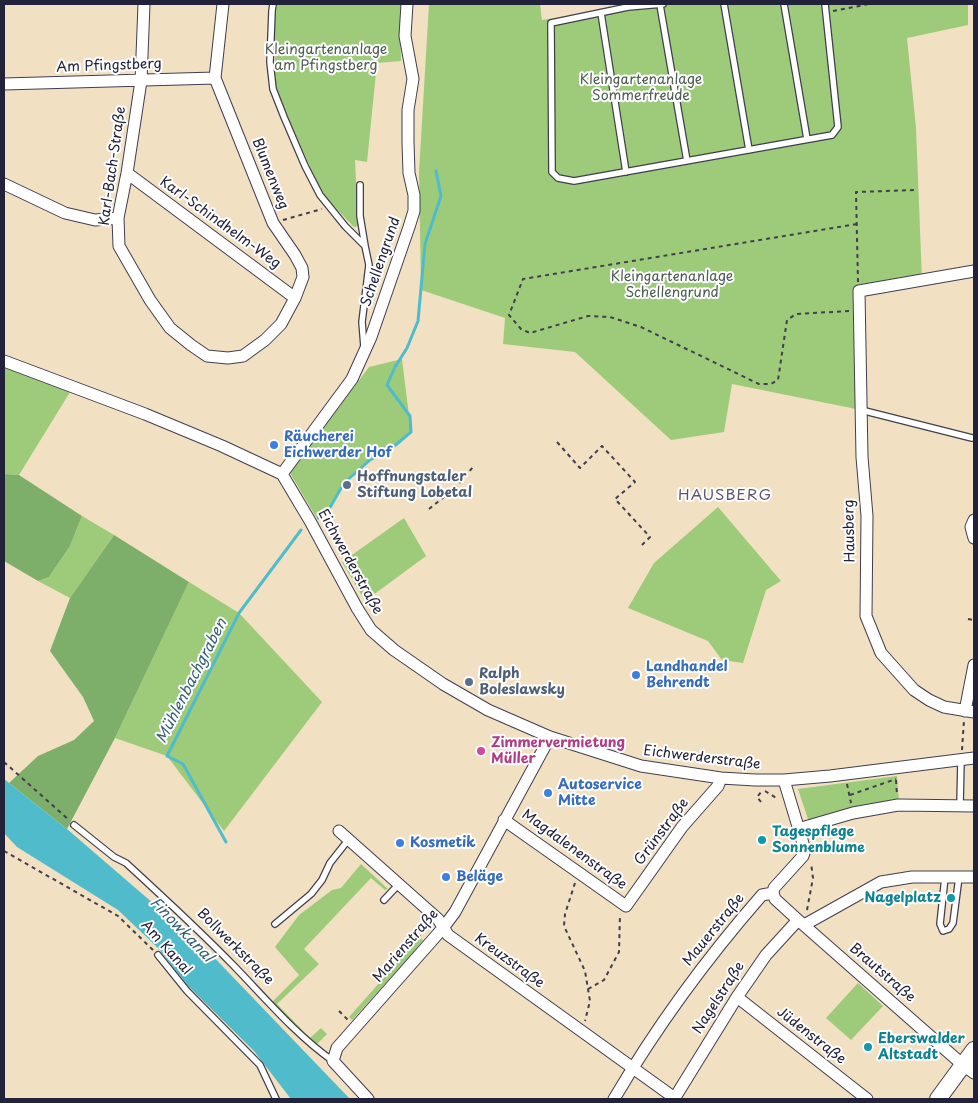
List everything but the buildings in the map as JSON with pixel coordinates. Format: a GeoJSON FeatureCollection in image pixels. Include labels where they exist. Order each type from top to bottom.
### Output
{"type":"FeatureCollection","features":[{"type":"Feature","properties":{"kind":"main road"},"geometry":{"type":"LineString","coordinates":[[938,1099],[969,1069],[974,1050]]}},
{"type":"Feature","properties":{"kind":"street","name":"Karl-Bach-Straße"},"geometry":{"type":"LineString","coordinates":[[144,4],[141,81],[128,173],[118,218],[119,246],[150,300],[170,328],[207,356],[228,358],[243,356],[265,340]]}},
{"type":"Feature","properties":{"kind":"street","name":"Blumenweg"},"geometry":{"type":"LineString","coordinates":[[224,4],[215,78],[274,223],[302,268],[303,277],[295,298],[281,324],[265,340]]}},
{"type":"Feature","properties":{"kind":"street","name":"Schellengrund"},"geometry":{"type":"LineString","coordinates":[[282,474],[352,379],[366,348],[414,211],[414,195],[409,172],[408,110],[413,79],[405,36],[407,4]]}},
{"type":"Feature","properties":{"kind":"street","name":"Am Pfingstberg"},"geometry":{"type":"LineString","coordinates":[[4,84],[215,78]]}},
{"type":"Feature","properties":{"kind":"street","name":"Karl-Schindhelm-Weg"},"geometry":{"type":"LineString","coordinates":[[128,173],[295,298]]}},
{"type":"Feature","properties":{"kind":"street"},"geometry":{"type":"LineString","coordinates":[[4,184],[66,213],[95,220],[118,218]]}},
{"type":"Feature","properties":{"kind":"street"},"geometry":{"type":"LineString","coordinates":[[859,292],[974,271]]}},
{"type":"Feature","properties":{"kind":"street","name":"Hausberg"},"geometry":{"type":"LineString","coordinates":[[859,292],[866,516],[866,616],[884,658],[914,690],[944,707],[968,715]]}},
{"type":"Feature","properties":{"kind":"street"},"geometry":{"type":"LineString","coordinates":[[4,361],[145,414],[222,446],[282,474]]}},
{"type":"Feature","properties":{"kind":"street","name":"Eichwerderstraße"},"geometry":{"type":"LineString","coordinates":[[282,474],[371,630],[394,650],[443,684],[488,710],[550,737],[641,766],[721,778],[755,780],[784,780],[846,774],[895,774],[974,758]]}},
{"type":"Feature","properties":{"kind":"street"},"geometry":{"type":"LineString","coordinates":[[974,520],[971,531],[974,538]]}},
{"type":"Feature","properties":{"kind":"street"},"geometry":{"type":"LineString","coordinates":[[968,715],[974,665]]}},
{"type":"Feature","properties":{"kind":"street","name":"Marienstraße"},"geometry":{"type":"LineString","coordinates":[[333,1061],[337,1048],[355,1026],[444,928],[455,912],[550,737]]}},
{"type":"Feature","properties":{"kind":"street","name":"Grünstraße"},"geometry":{"type":"LineString","coordinates":[[624,904],[682,827],[718,786],[721,778]]}},
{"type":"Feature","properties":{"kind":"street"},"geometry":{"type":"LineString","coordinates":[[784,780],[804,850]]}},
{"type":"Feature","properties":{"kind":"street"},"geometry":{"type":"LineString","coordinates":[[798,829],[853,813],[898,805],[974,806]]}},
{"type":"Feature","properties":{"kind":"street","name":"Magdalenenstraße"},"geometry":{"type":"LineString","coordinates":[[504,820],[624,904]]}},
{"type":"Feature","properties":{"kind":"street","name":"Kreuzstraße"},"geometry":{"type":"LineString","coordinates":[[339,831],[438,919],[448,935],[675,1099]]}},
{"type":"Feature","properties":{"kind":"street","name":"Mauerstraße"},"geometry":{"type":"LineString","coordinates":[[614,1099],[632,1068],[678,999],[707,960],[762,895],[773,893],[774,888],[803,856],[804,850]]}},
{"type":"Feature","properties":{"kind":"street","name":"Nagelstraße"},"geometry":{"type":"LineString","coordinates":[[675,1099],[737,997],[766,955],[801,922],[881,882],[912,877],[974,877]]}},
{"type":"Feature","properties":{"kind":"street","name":"Brautstraße"},"geometry":{"type":"LineString","coordinates":[[773,893],[775,899],[969,1069]]}},
{"type":"Feature","properties":{"kind":"street","name":"Jüdenstraße"},"geometry":{"type":"LineString","coordinates":[[737,997],[866,1099]]}},
{"type":"Feature","properties":{"kind":"street","name":"Bollwerkstraße"},"geometry":{"type":"LineString","coordinates":[[333,1061],[368,1099]]}},
{"type":"Feature","properties":{"kind":"lane"},"geometry":{"type":"LineString","coordinates":[[273,4],[270,62],[273,89],[305,166],[320,195],[329,208],[366,246]]}},
{"type":"Feature","properties":{"kind":"lane"},"geometry":{"type":"LineString","coordinates":[[687,161],[662,4],[628,7],[551,22],[552,172],[558,178],[574,181],[626,172],[749,150],[832,134],[838,127],[825,4]]}},
{"type":"Feature","properties":{"kind":"lane"},"geometry":{"type":"LineString","coordinates":[[724,4],[749,150]]}},
{"type":"Feature","properties":{"kind":"lane"},"geometry":{"type":"LineString","coordinates":[[784,4],[807,139]]}},
{"type":"Feature","properties":{"kind":"lane"},"geometry":{"type":"LineString","coordinates":[[601,13],[626,172]]}},
{"type":"Feature","properties":{"kind":"lane"},"geometry":{"type":"LineString","coordinates":[[360,185],[360,216],[369,265],[362,322],[363,347],[366,348]]}},
{"type":"Feature","properties":{"kind":"lane"},"geometry":{"type":"LineString","coordinates":[[862,410],[972,438]]}},
{"type":"Feature","properties":{"kind":"lane"},"geometry":{"type":"LineString","coordinates":[[960,805],[961,760]]}},
{"type":"Feature","properties":{"kind":"lane","name":"Bollwerkstraße"},"geometry":{"type":"LineString","coordinates":[[74,825],[114,857],[126,862],[234,966],[292,1026],[333,1061]]}},
{"type":"Feature","properties":{"kind":"lane"},"geometry":{"type":"LineString","coordinates":[[275,924],[310,894],[322,880],[330,862],[348,839]]}},
{"type":"Feature","properties":{"kind":"lane"},"geometry":{"type":"LineString","coordinates":[[945,877],[940,924],[943,931],[949,929],[953,923],[959,876]]}},
{"type":"Feature","properties":{"kind":"lane"},"geometry":{"type":"LineString","coordinates":[[384,900],[399,884]]}},
{"type":"Feature","properties":{"kind":"lane","name":"Am Kanal"},"geometry":{"type":"LineString","coordinates":[[158,955],[186,991],[260,1065],[276,1099]]}},
{"type":"Feature","properties":{"kind":"path"},"geometry":{"type":"LineString","coordinates":[[826,12],[869,4]]}},
{"type":"Feature","properties":{"kind":"path"},"geometry":{"type":"LineString","coordinates":[[859,292],[856,192],[916,190]]}},
{"type":"Feature","properties":{"kind":"path"},"geometry":{"type":"LineString","coordinates":[[274,223],[304,213],[329,208]]}},
{"type":"Feature","properties":{"kind":"path"},"geometry":{"type":"LineString","coordinates":[[857,224],[523,279],[509,315],[521,329],[530,332],[588,316],[610,317],[641,327],[759,384],[771,384],[778,380],[788,320],[796,314],[859,311]]}},
{"type":"Feature","properties":{"kind":"path"},"geometry":{"type":"LineString","coordinates":[[557,442],[580,468],[602,446],[635,482],[615,499],[650,537],[640,547]]}},
{"type":"Feature","properties":{"kind":"path"},"geometry":{"type":"LineString","coordinates":[[429,509],[455,488],[473,466]]}},
{"type":"Feature","properties":{"kind":"path"},"geometry":{"type":"LineString","coordinates":[[968,619],[974,620]]}},
{"type":"Feature","properties":{"kind":"path"},"geometry":{"type":"LineString","coordinates":[[961,760],[968,715]]}},
{"type":"Feature","properties":{"kind":"path"},"geometry":{"type":"LineString","coordinates":[[4,762],[74,825]]}},
{"type":"Feature","properties":{"kind":"path"},"geometry":{"type":"LineString","coordinates":[[846,774],[853,813]]}},
{"type":"Feature","properties":{"kind":"path"},"geometry":{"type":"LineString","coordinates":[[850,795],[895,774],[898,805]]}},
{"type":"Feature","properties":{"kind":"path"},"geometry":{"type":"LineString","coordinates":[[762,802],[757,797],[763,790],[792,806]]}},
{"type":"Feature","properties":{"kind":"path"},"geometry":{"type":"LineString","coordinates":[[801,922],[813,878],[810,860],[814,853],[813,850],[804,850]]}},
{"type":"Feature","properties":{"kind":"path","name":"Am Kanal"},"geometry":{"type":"LineString","coordinates":[[4,851],[118,916],[158,955]]}},
{"type":"Feature","properties":{"kind":"path"},"geometry":{"type":"LineString","coordinates":[[578,871],[564,914],[564,926],[585,971],[590,1001],[582,1033]]}},
{"type":"Feature","properties":{"kind":"path"},"geometry":{"type":"LineString","coordinates":[[588,989],[604,980],[619,952],[624,904]]}},
{"type":"Feature","properties":{"kind":"path"},"geometry":{"type":"LineString","coordinates":[[339,1011],[355,1026]]}},
{"type":"Feature","properties":{"kind":"green space","name":"Kleingartenanlage am Pfingstberg"},"geometry":{"type":"Polygon","coordinates":[[[276,4],[402,4],[400,22],[401,61],[377,63],[367,162],[355,160],[358,226],[354,227],[322,194],[275,88],[276,4]]]}},
{"type":"Feature","properties":{"kind":"green space"},"geometry":{"type":"Polygon","coordinates":[[[429,4],[540,4],[542,20],[641,4],[968,4],[968,25],[907,38],[916,128],[922,280],[859,292],[861,410],[732,384],[724,432],[671,440],[575,352],[503,344],[505,318],[421,290],[419,172],[429,4]]]}},
{"type":"Feature","properties":{"kind":"green space"},"geometry":{"type":"Polygon","coordinates":[[[402,359],[411,432],[392,448],[370,460],[344,483],[328,511],[316,517],[290,473],[369,367],[402,359]]]}},
{"type":"Feature","properties":{"kind":"green space"},"geometry":{"type":"Polygon","coordinates":[[[4,367],[70,392],[19,475],[4,474],[4,367]]]}},
{"type":"Feature","properties":{"kind":"green space"},"geometry":{"type":"Polygon","coordinates":[[[4,474],[19,475],[82,516],[70,546],[49,577],[38,581],[4,561],[4,474]]]}},
{"type":"Feature","properties":{"kind":"green space"},"geometry":{"type":"Polygon","coordinates":[[[718,507],[781,581],[766,590],[743,663],[722,660],[708,641],[628,608],[654,563],[718,507]]]}},
{"type":"Feature","properties":{"kind":"green space"},"geometry":{"type":"Polygon","coordinates":[[[82,516],[114,535],[70,598],[38,581],[49,577],[70,546],[82,516]]]}},
{"type":"Feature","properties":{"kind":"green space"},"geometry":{"type":"Polygon","coordinates":[[[404,518],[426,556],[365,601],[342,562],[404,518]]]}},
{"type":"Feature","properties":{"kind":"green space"},"geometry":{"type":"Polygon","coordinates":[[[114,535],[189,582],[115,738],[67,829],[9,783],[38,756],[74,740],[94,721],[83,697],[50,651],[70,598],[114,535]]]}},
{"type":"Feature","properties":{"kind":"green space"},"geometry":{"type":"Polygon","coordinates":[[[189,582],[239,613],[322,702],[224,831],[167,756],[115,738],[189,582]]]}},
{"type":"Feature","properties":{"kind":"green space"},"geometry":{"type":"Polygon","coordinates":[[[897,776],[899,802],[809,822],[798,789],[897,776]]]}},
{"type":"Feature","properties":{"kind":"green space"},"geometry":{"type":"Polygon","coordinates":[[[361,864],[388,889],[385,890],[371,878],[304,949],[319,964],[277,1004],[310,1038],[321,1028],[327,1034],[316,1045],[272,1002],[299,975],[275,947],[299,915],[332,890],[341,888],[361,864]]]}},
{"type":"Feature","properties":{"kind":"green space"},"geometry":{"type":"Polygon","coordinates":[[[420,937],[423,940],[413,953],[352,1020],[349,1017],[420,937]]]}},
{"type":"Feature","properties":{"kind":"green space"},"geometry":{"type":"Polygon","coordinates":[[[858,983],[883,1006],[851,1040],[826,1018],[858,983]]]}},
{"type":"Feature","properties":{"kind":"water","name":"Finowkanal"},"geometry":{"type":"Polygon","coordinates":[[[4,779],[67,829],[205,948],[350,1099],[291,1099],[254,1051],[188,986],[158,948],[118,910],[17,847],[4,833],[4,779]]]}},
{"type":"Feature","properties":{"kind":"waterway","name":"Mühlenbachgraben"},"geometry":{"type":"LineString","coordinates":[[318,518],[328,511],[344,483],[370,460],[392,448],[411,432],[410,416],[387,385],[395,367],[407,348],[418,321],[425,244],[441,196],[436,171]]}},
{"type":"Feature","properties":{"kind":"waterway","name":"Mühlenbachgraben"},"geometry":{"type":"LineString","coordinates":[[226,842],[183,764],[167,756],[239,613],[301,530]]}},
{"type":"Feature","properties":{"kind":"place","name":"Räucherei Eichwerder Hof"},"geometry":{"type":"Point","coordinates":[274,445]}},
{"type":"Feature","properties":{"kind":"place","name":"Hoffnungstaler Stiftung Lobetal"},"geometry":{"type":"Point","coordinates":[347,485]}},
{"type":"Feature","properties":{"kind":"place","name":"Landhandel Behrendt"},"geometry":{"type":"Point","coordinates":[636,675]}},
{"type":"Feature","properties":{"kind":"place","name":"Ralph Boleslawsky"},"geometry":{"type":"Point","coordinates":[469,682]}},
{"type":"Feature","properties":{"kind":"place","name":"Zimmervermietung Müller"},"geometry":{"type":"Point","coordinates":[481,751]}},
{"type":"Feature","properties":{"kind":"place","name":"Autoservice Mitte"},"geometry":{"type":"Point","coordinates":[548,793]}},
{"type":"Feature","properties":{"kind":"place","name":"Tagespflege Sonnenblume"},"geometry":{"type":"Point","coordinates":[762,840]}},
{"type":"Feature","properties":{"kind":"place","name":"Kosmetik"},"geometry":{"type":"Point","coordinates":[400,843]}},
{"type":"Feature","properties":{"kind":"place","name":"Beläge"},"geometry":{"type":"Point","coordinates":[446,877]}},
{"type":"Feature","properties":{"kind":"place","name":"Nagelplatz"},"geometry":{"type":"Point","coordinates":[951,898]}},
{"type":"Feature","properties":{"kind":"place","name":"Eberswalder Altstadt"},"geometry":{"type":"Point","coordinates":[868,1047]}},
{"type":"Feature","properties":{"kind":"district","name":"HAUSBERG"},"geometry":{"type":"Point","coordinates":[725,496]}},
{"type":"Feature","properties":{"kind":"park label","name":"Kleingartenanlage Sommerfreude"},"geometry":{"type":"Point","coordinates":[641,88]}},
{"type":"Feature","properties":{"kind":"park label","name":"Kleingartenanlage Schellengrund"},"geometry":{"type":"Point","coordinates":[672,286]}}]}
